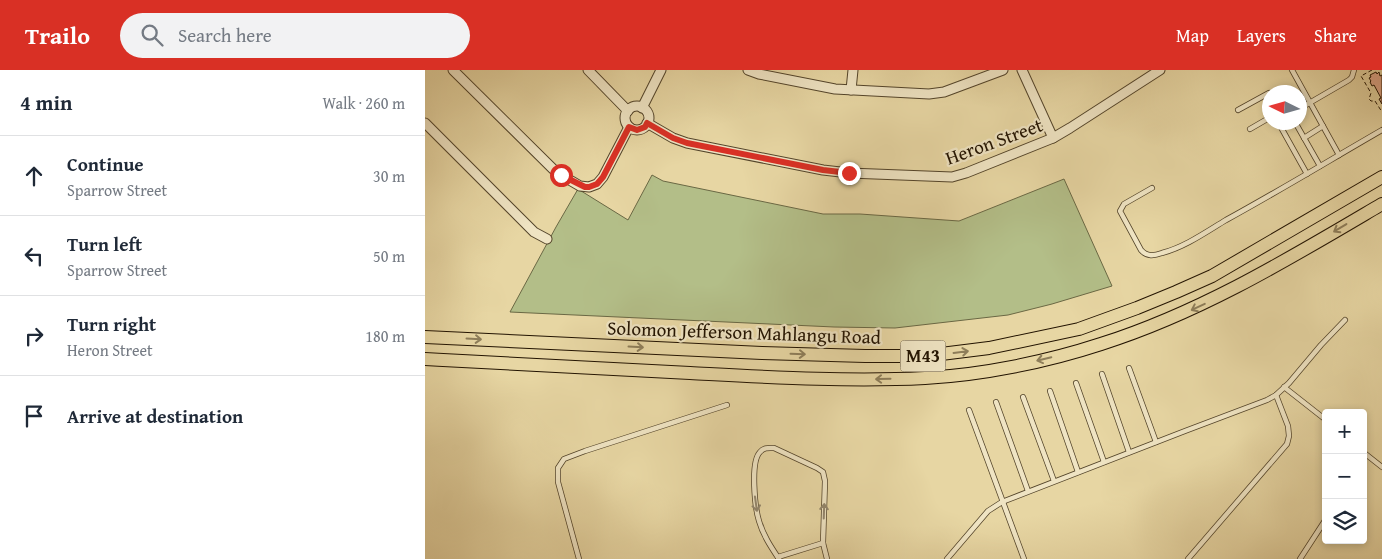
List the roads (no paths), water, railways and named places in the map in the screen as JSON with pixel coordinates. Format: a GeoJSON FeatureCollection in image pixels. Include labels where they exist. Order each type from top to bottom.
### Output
{"type":"FeatureCollection","features":[{"type":"Feature","properties":{"kind":"main road","name":"Solomon Jefferson Mahlangu Road"},"geometry":{"type":"LineString","coordinates":[[425,337],[865,356],[925,356],[989,348],[1079,329],[1176,292],[1212,276],[1382,177]]}},
{"type":"Feature","properties":{"kind":"main road","name":"M43"},"geometry":{"type":"LineString","coordinates":[[425,359],[759,377],[874,379],[926,378],[1019,365],[1101,344],[1182,314],[1263,272],[1382,204]]}},
{"type":"Feature","properties":{"kind":"street"},"geometry":{"type":"LineString","coordinates":[[453,70],[557,172],[580,186],[589,187],[599,182],[629,127]]}},
{"type":"Feature","properties":{"kind":"street"},"geometry":{"type":"LineString","coordinates":[[588,70],[628,111]]}},
{"type":"Feature","properties":{"kind":"street"},"geometry":{"type":"LineString","coordinates":[[642,108],[661,70]]}},
{"type":"Feature","properties":{"kind":"street"},"geometry":{"type":"LineString","coordinates":[[748,70],[759,74],[825,87],[937,94],[1003,70]]}},
{"type":"Feature","properties":{"kind":"street"},"geometry":{"type":"LineString","coordinates":[[851,90],[853,70]]}},
{"type":"Feature","properties":{"kind":"street"},"geometry":{"type":"LineString","coordinates":[[1022,70],[1053,138]]}},
{"type":"Feature","properties":{"kind":"street","name":"Heron Street"},"geometry":{"type":"LineString","coordinates":[[647,123],[673,138],[687,143],[823,170],[849,173],[946,177],[966,173],[1053,138],[1160,70]]}},
{"type":"Feature","properties":{"kind":"street"},"geometry":{"type":"LineString","coordinates":[[634,107],[642,108],[647,112],[648,116],[645,127],[637,130],[629,127],[625,121],[628,111],[634,107]]}},
{"type":"Feature","properties":{"kind":"street"},"geometry":{"type":"LineString","coordinates":[[425,123],[534,232],[547,239]]}},
{"type":"Feature","properties":{"kind":"lane"},"geometry":{"type":"LineString","coordinates":[[1291,70],[1339,155]]}},
{"type":"Feature","properties":{"kind":"lane"},"geometry":{"type":"LineString","coordinates":[[1307,105],[1349,80],[1354,70]]}},
{"type":"Feature","properties":{"kind":"lane"},"geometry":{"type":"LineString","coordinates":[[1238,110],[1262,97]]}},
{"type":"Feature","properties":{"kind":"lane"},"geometry":{"type":"LineString","coordinates":[[1250,128],[1262,122]]}},
{"type":"Feature","properties":{"kind":"lane"},"geometry":{"type":"LineString","coordinates":[[1304,138],[1323,126]]}},
{"type":"Feature","properties":{"kind":"lane"},"geometry":{"type":"LineString","coordinates":[[1282,130],[1307,174]]}},
{"type":"Feature","properties":{"kind":"lane"},"geometry":{"type":"LineString","coordinates":[[1300,130],[1320,166]]}},
{"type":"Feature","properties":{"kind":"lane"},"geometry":{"type":"LineString","coordinates":[[1152,188],[1124,204],[1120,211],[1141,250],[1145,254],[1150,255],[1177,248],[1382,130]]}},
{"type":"Feature","properties":{"kind":"lane"},"geometry":{"type":"LineString","coordinates":[[947,559],[988,511],[1002,502],[1129,452],[1249,408],[1276,395],[1345,320]]}},
{"type":"Feature","properties":{"kind":"lane"},"geometry":{"type":"LineString","coordinates":[[1129,368],[1156,442]]}},
{"type":"Feature","properties":{"kind":"lane"},"geometry":{"type":"LineString","coordinates":[[1102,374],[1129,452]]}},
{"type":"Feature","properties":{"kind":"lane"},"geometry":{"type":"LineString","coordinates":[[1076,383],[1104,462]]}},
{"type":"Feature","properties":{"kind":"lane"},"geometry":{"type":"LineString","coordinates":[[1284,388],[1322,417]]}},
{"type":"Feature","properties":{"kind":"lane"},"geometry":{"type":"LineString","coordinates":[[1050,391],[1078,472]]}},
{"type":"Feature","properties":{"kind":"lane"},"geometry":{"type":"LineString","coordinates":[[1188,559],[1287,444],[1289,436],[1288,426],[1276,395]]}},
{"type":"Feature","properties":{"kind":"lane"},"geometry":{"type":"LineString","coordinates":[[1023,397],[1054,481]]}},
{"type":"Feature","properties":{"kind":"lane"},"geometry":{"type":"LineString","coordinates":[[996,402],[1028,491]]}},
{"type":"Feature","properties":{"kind":"lane"},"geometry":{"type":"LineString","coordinates":[[579,559],[558,482],[558,468],[561,462],[585,452],[727,405]]}},
{"type":"Feature","properties":{"kind":"lane"},"geometry":{"type":"LineString","coordinates":[[969,410],[1025,559]]}},
{"type":"Feature","properties":{"kind":"lane"},"geometry":{"type":"LineString","coordinates":[[823,543],[779,558],[767,541],[759,522],[755,504],[754,485],[757,457],[760,451],[767,447],[774,448],[823,472],[825,481],[823,543],[827,559]]}},
{"type":"Feature","properties":{"kind":"lane"},"geometry":{"type":"LineString","coordinates":[[1365,454],[1382,468]]}},
{"type":"Feature","properties":{"kind":"lane"},"geometry":{"type":"LineString","coordinates":[[1300,559],[1322,525]]}}]}
